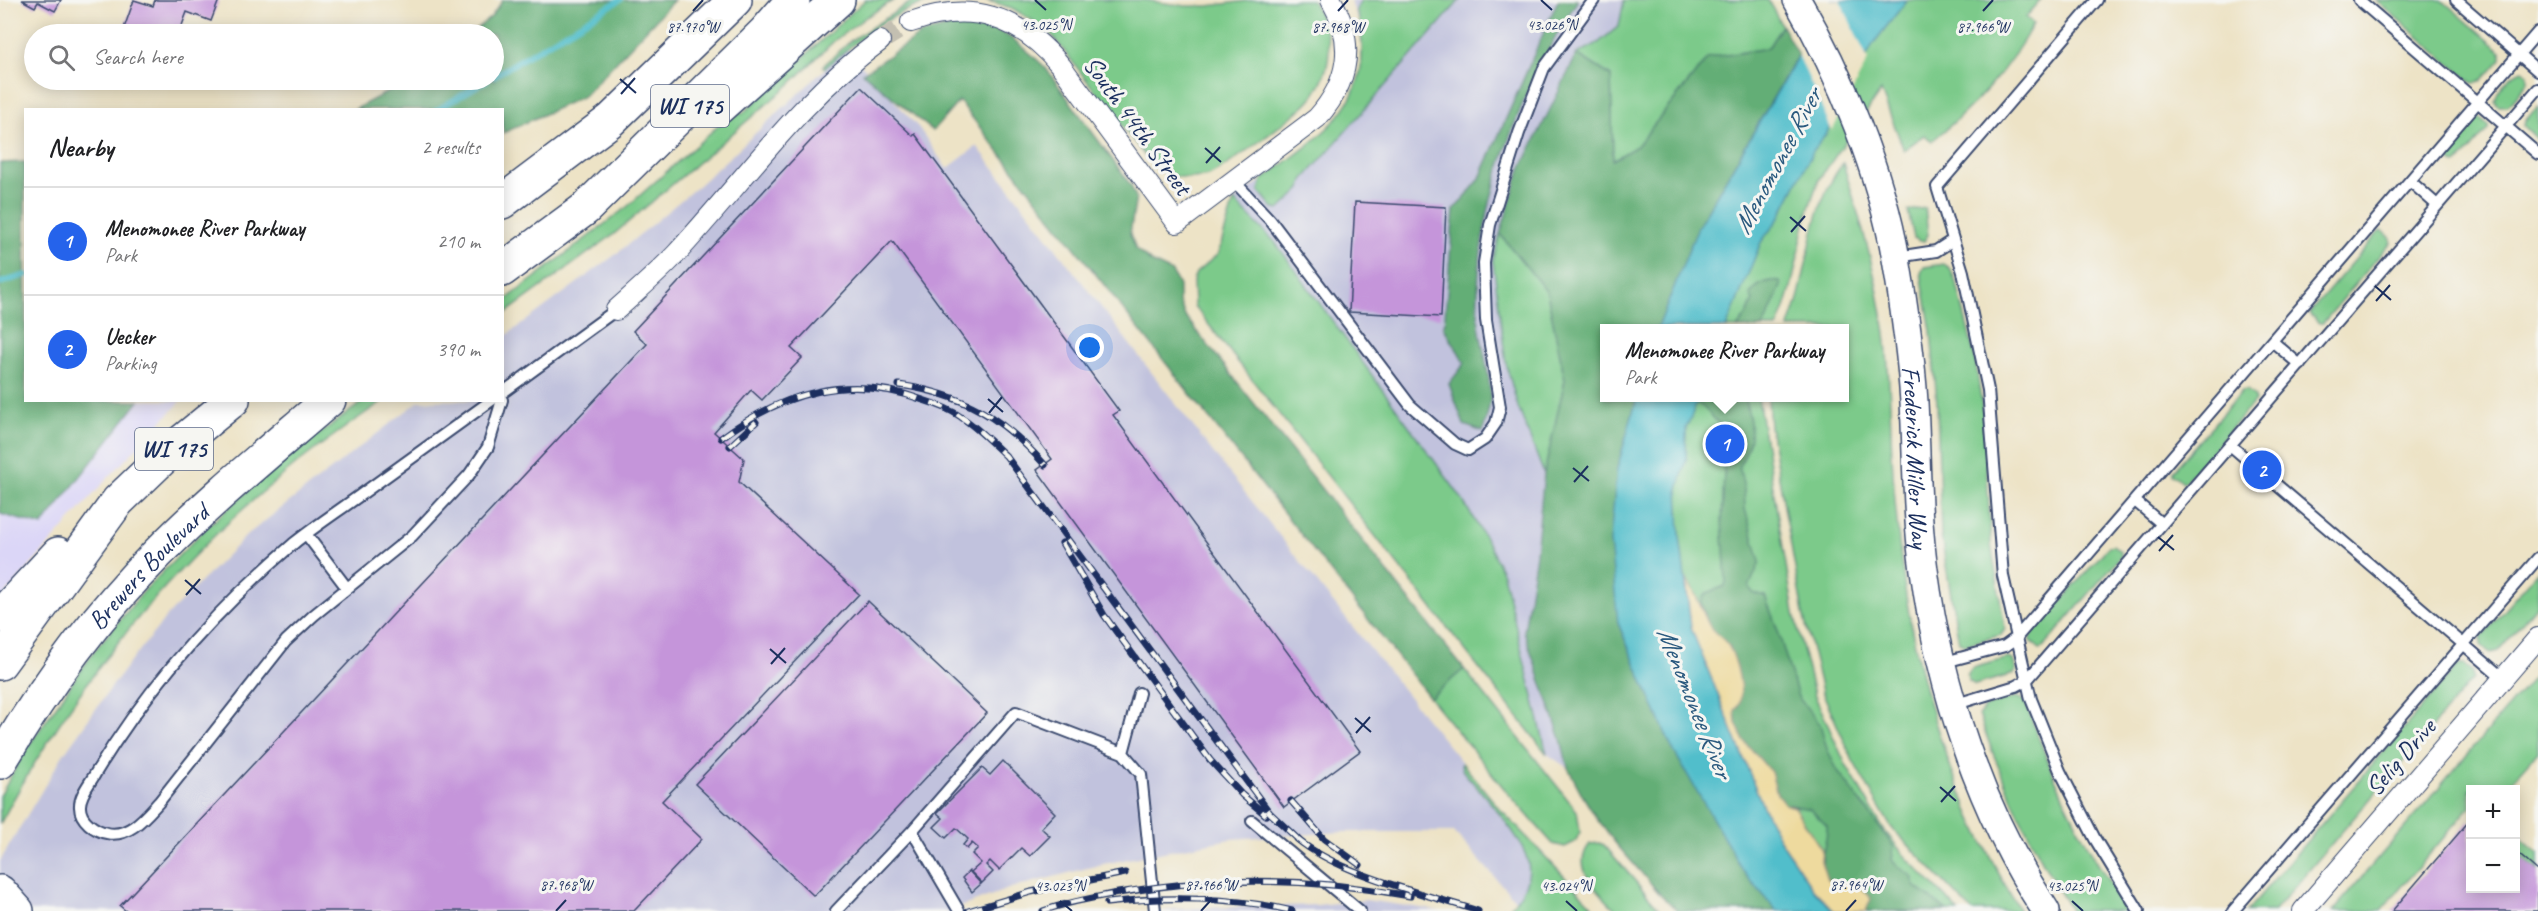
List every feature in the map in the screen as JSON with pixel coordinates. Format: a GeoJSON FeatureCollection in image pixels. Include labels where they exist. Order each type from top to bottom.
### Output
{"type":"FeatureCollection","features":[{"type":"Feature","properties":{"kind":"highway"},"geometry":{"type":"LineString","coordinates":[[508,198],[593,118],[708,0]]}},
{"type":"Feature","properties":{"kind":"highway","name":"WI 175"},"geometry":{"type":"LineString","coordinates":[[508,198],[611,120],[735,0]]}},
{"type":"Feature","properties":{"kind":"highway","name":"WI 175"},"geometry":{"type":"LineString","coordinates":[[504,269],[585,209],[765,32],[794,0]]}},
{"type":"Feature","properties":{"kind":"highway"},"geometry":{"type":"LineString","coordinates":[[585,209],[709,116],[838,0]]}},
{"type":"Feature","properties":{"kind":"highway","name":"WI 175"},"geometry":{"type":"LineString","coordinates":[[0,663],[118,501],[167,454],[231,402]]}},
{"type":"Feature","properties":{"kind":"highway","name":"Brewers Boulevard"},"geometry":{"type":"LineString","coordinates":[[0,762],[30,710],[61,666],[155,556],[206,506],[327,402]]}},
{"type":"Feature","properties":{"kind":"highway"},"geometry":{"type":"LineString","coordinates":[[0,616],[43,568],[118,501]]}},
{"type":"Feature","properties":{"kind":"highway"},"geometry":{"type":"LineString","coordinates":[[0,892],[18,911]]}},
{"type":"Feature","properties":{"kind":"street","name":"South 44th Street"},"geometry":{"type":"LineString","coordinates":[[911,22],[936,14],[975,12],[1009,23],[1028,33],[1046,48],[1061,66],[1177,223],[1317,118],[1338,90],[1347,56],[1344,31],[1331,0]]}},
{"type":"Feature","properties":{"kind":"street","name":"Frederick Miller Way"},"geometry":{"type":"LineString","coordinates":[[1797,0],[1825,49],[1845,97],[1875,180],[1895,257],[1914,399],[1923,569],[1941,663],[1953,705],[1992,812],[2046,911]]}},
{"type":"Feature","properties":{"kind":"street"},"geometry":{"type":"LineString","coordinates":[[616,309],[676,254],[807,104],[840,72],[880,41]]}},
{"type":"Feature","properties":{"kind":"street","name":"Selig Drive"},"geometry":{"type":"LineString","coordinates":[[2303,911],[2538,638]]}},
{"type":"Feature","properties":{"kind":"lane"},"geometry":{"type":"LineString","coordinates":[[1234,181],[1271,221],[1410,405],[1455,444],[1468,450],[1485,439],[1497,423],[1500,407],[1486,320],[1484,263],[1490,225],[1519,133],[1544,68],[1594,0]]}},
{"type":"Feature","properties":{"kind":"lane"},"geometry":{"type":"LineString","coordinates":[[2097,0],[1937,187],[1963,272],[1988,390],[2002,576],[2031,699],[2060,771],[2095,839],[2139,911]]}},
{"type":"Feature","properties":{"kind":"lane"},"geometry":{"type":"LineString","coordinates":[[2359,0],[2538,154]]}},
{"type":"Feature","properties":{"kind":"lane"},"geometry":{"type":"LineString","coordinates":[[2456,0],[2538,71]]}},
{"type":"Feature","properties":{"kind":"lane"},"geometry":{"type":"LineString","coordinates":[[1941,663],[2005,646],[2016,638],[2538,32]]}},
{"type":"Feature","properties":{"kind":"lane"},"geometry":{"type":"LineString","coordinates":[[1953,705],[2016,686],[2027,680],[2538,89]]}},
{"type":"Feature","properties":{"kind":"lane"},"geometry":{"type":"LineString","coordinates":[[2410,181],[2437,205]]}},
{"type":"Feature","properties":{"kind":"lane"},"geometry":{"type":"LineString","coordinates":[[1895,257],[1936,251],[1953,240]]}},
{"type":"Feature","properties":{"kind":"lane"},"geometry":{"type":"LineString","coordinates":[[504,395],[616,309]]}},
{"type":"Feature","properties":{"kind":"lane"},"geometry":{"type":"LineString","coordinates":[[2272,341],[2300,365]]}},
{"type":"Feature","properties":{"kind":"lane"},"geometry":{"type":"LineString","coordinates":[[489,402],[306,534],[224,610],[165,676],[114,744],[82,796],[80,807],[85,821],[100,832],[113,834],[124,832],[141,821],[159,802],[286,641],[412,536],[469,475],[488,447],[501,402]]}},
{"type":"Feature","properties":{"kind":"lane"},"geometry":{"type":"LineString","coordinates":[[2230,445],[2503,678]]}},
{"type":"Feature","properties":{"kind":"lane"},"geometry":{"type":"LineString","coordinates":[[2135,501],[2162,524]]}},
{"type":"Feature","properties":{"kind":"lane"},"geometry":{"type":"LineString","coordinates":[[306,534],[347,588]]}},
{"type":"Feature","properties":{"kind":"lane"},"geometry":{"type":"LineString","coordinates":[[2233,911],[2538,558]]}},
{"type":"Feature","properties":{"kind":"lane"},"geometry":{"type":"LineString","coordinates":[[1123,753],[1139,693]]}},
{"type":"Feature","properties":{"kind":"lane"},"geometry":{"type":"LineString","coordinates":[[836,911],[912,831],[1016,712],[1123,753],[1141,774],[1155,911]]}},
{"type":"Feature","properties":{"kind":"lane"},"geometry":{"type":"LineString","coordinates":[[1252,821],[1360,911]]}},
{"type":"Feature","properties":{"kind":"lane"},"geometry":{"type":"LineString","coordinates":[[912,831],[959,911]]}},
{"type":"Feature","properties":{"kind":"shaded area"},"geometry":{"type":"Polygon","coordinates":[[[1350,0],[1624,0],[1619,26],[1598,43],[1577,54],[1519,173],[1493,261],[1506,364],[1518,407],[1544,474],[1536,554],[1524,632],[1561,739],[1568,768],[1547,754],[1194,306],[1193,281],[1196,273],[1218,254],[1234,201],[1332,126],[1346,107],[1362,69],[1360,25],[1350,0]]]}},
{"type":"Feature","properties":{"kind":"shaded area"},"geometry":{"type":"Polygon","coordinates":[[[847,49],[919,128],[947,169],[977,146],[1222,464],[1421,712],[1499,808],[1597,911],[1518,903],[1454,832],[1343,832],[1230,839],[1103,864],[1011,888],[950,911],[29,911],[0,879],[0,861],[63,755],[123,671],[168,615],[247,535],[418,402],[504,402],[504,337],[619,252],[699,185],[847,49]]]}},
{"type":"Feature","properties":{"kind":"shaded area"},"geometry":{"type":"Polygon","coordinates":[[[24,162],[24,402],[180,402],[107,479],[0,600],[0,163],[24,162]]]}},
{"type":"Feature","properties":{"kind":"shaded area"},"geometry":{"type":"Polygon","coordinates":[[[1366,900],[1441,911],[1163,911],[1317,905],[1366,900]]]}},
{"type":"Feature","properties":{"kind":"green space"},"geometry":{"type":"Polygon","coordinates":[[[503,0],[674,0],[584,96],[504,133],[504,108],[357,108],[391,90],[504,90],[504,24],[482,24],[491,17],[503,0]]]}},
{"type":"Feature","properties":{"kind":"green space"},"geometry":{"type":"Polygon","coordinates":[[[865,0],[894,0],[834,41],[788,86],[613,235],[504,314],[504,301],[628,206],[737,109],[742,114],[865,0]]]}},
{"type":"Feature","properties":{"kind":"green space"},"geometry":{"type":"Polygon","coordinates":[[[914,0],[934,0],[890,19],[863,37],[825,68],[823,66],[850,41],[914,0]]]}},
{"type":"Feature","properties":{"kind":"green space"},"geometry":{"type":"Polygon","coordinates":[[[986,0],[1143,0],[1186,6],[1208,6],[1254,0],[1312,0],[1323,23],[1328,40],[1329,57],[1320,85],[1308,102],[1290,118],[1216,172],[1208,176],[1184,178],[1161,171],[1149,161],[1048,30],[1012,8],[986,0]]]}},
{"type":"Feature","properties":{"kind":"green space"},"geometry":{"type":"Polygon","coordinates":[[[1361,0],[1460,0],[1303,180],[1301,189],[1279,210],[1273,208],[1259,191],[1262,180],[1314,141],[1343,111],[1353,93],[1360,73],[1362,51],[1361,30],[1356,10],[1361,0]]]}},
{"type":"Feature","properties":{"kind":"green space"},"geometry":{"type":"Polygon","coordinates":[[[1558,0],[1578,0],[1557,34],[1520,110],[1505,150],[1484,233],[1479,274],[1478,314],[1490,390],[1483,432],[1464,425],[1449,384],[1465,363],[1444,328],[1454,210],[1479,180],[1558,0]]]}},
{"type":"Feature","properties":{"kind":"green space"},"geometry":{"type":"Polygon","coordinates":[[[1624,0],[1768,0],[1782,26],[1768,48],[1708,58],[1637,146],[1613,160],[1611,76],[1577,54],[1598,43],[1619,26],[1624,0]]]}},
{"type":"Feature","properties":{"kind":"green space"},"geometry":{"type":"Polygon","coordinates":[[[1907,0],[2041,0],[2026,17],[2033,24],[2001,73],[1976,102],[1932,141],[1924,135],[1904,150],[1881,91],[1820,178],[1807,215],[1790,291],[1779,324],[1728,324],[1761,242],[1779,218],[1813,151],[1826,134],[1873,44],[1907,0]]]}},
{"type":"Feature","properties":{"kind":"green space"},"geometry":{"type":"Polygon","coordinates":[[[2376,0],[2442,0],[2501,51],[2501,59],[2481,82],[2472,83],[2376,0]]]}},
{"type":"Feature","properties":{"kind":"green space"},"geometry":{"type":"Polygon","coordinates":[[[955,25],[992,28],[1017,42],[1032,54],[1045,67],[1130,184],[1136,197],[1130,234],[1136,249],[1151,262],[1172,272],[1179,286],[1179,301],[1185,316],[1464,669],[1430,698],[959,101],[933,131],[863,73],[921,34],[955,25]]]}},
{"type":"Feature","properties":{"kind":"green space"},"geometry":{"type":"Polygon","coordinates":[[[1782,26],[1798,55],[1698,227],[1660,324],[1600,324],[1600,402],[1636,402],[1617,469],[1618,623],[1671,746],[1743,871],[1777,911],[1678,911],[1617,845],[1584,798],[1568,768],[1561,739],[1524,632],[1536,554],[1544,474],[1565,380],[1547,292],[1500,234],[1519,173],[1577,54],[1611,76],[1613,160],[1637,146],[1708,58],[1768,48],[1782,26]]]}},
{"type":"Feature","properties":{"kind":"green space"},"geometry":{"type":"Polygon","coordinates":[[[2522,70],[2528,74],[2528,82],[2508,106],[2498,106],[2495,102],[2501,88],[2522,70]]]}},
{"type":"Feature","properties":{"kind":"green space"},"geometry":{"type":"Polygon","coordinates":[[[2538,106],[2538,140],[2524,126],[2525,121],[2538,106]]]}},
{"type":"Feature","properties":{"kind":"green space"},"geometry":{"type":"Polygon","coordinates":[[[2480,118],[2488,125],[2488,129],[2459,163],[2455,164],[2446,157],[2446,153],[2476,119],[2480,118]]]}},
{"type":"Feature","properties":{"kind":"green space"},"geometry":{"type":"Polygon","coordinates":[[[24,162],[24,402],[138,402],[42,526],[0,514],[0,163],[24,162]]]}},
{"type":"Feature","properties":{"kind":"green space"},"geometry":{"type":"Polygon","coordinates":[[[1843,163],[1873,268],[1882,312],[1889,379],[1898,535],[1906,594],[1926,692],[1966,805],[1982,841],[2020,911],[1972,911],[1891,827],[1853,761],[1822,691],[1803,613],[1770,427],[1768,402],[1849,402],[1849,324],[1789,324],[1801,286],[1815,223],[1831,182],[1843,163]]]}},
{"type":"Feature","properties":{"kind":"green space"},"geometry":{"type":"Polygon","coordinates":[[[1234,201],[1275,242],[1460,496],[1488,543],[1503,574],[1547,754],[1194,306],[1193,281],[1196,273],[1218,254],[1234,201]]]}},
{"type":"Feature","properties":{"kind":"green space"},"geometry":{"type":"Polygon","coordinates":[[[1925,208],[1928,235],[1924,241],[1920,241],[1914,238],[1908,211],[1925,208]]]}},
{"type":"Feature","properties":{"kind":"green space"},"geometry":{"type":"Polygon","coordinates":[[[2383,231],[2391,238],[2391,242],[2323,323],[2319,323],[2310,315],[2310,312],[2379,232],[2383,231]]]}},
{"type":"Feature","properties":{"kind":"green space"},"geometry":{"type":"Polygon","coordinates":[[[1500,234],[1547,292],[1565,380],[1544,474],[1518,407],[1506,364],[1493,261],[1500,234]]]}},
{"type":"Feature","properties":{"kind":"green space"},"geometry":{"type":"Polygon","coordinates":[[[1944,264],[1950,268],[1958,288],[1975,358],[1984,420],[1991,544],[2005,629],[2001,635],[1965,645],[1959,642],[1941,536],[1937,404],[1931,331],[1921,273],[1924,267],[1944,264]]]}},
{"type":"Feature","properties":{"kind":"green space"},"geometry":{"type":"Polygon","coordinates":[[[1780,282],[1781,286],[1765,324],[1740,324],[1753,300],[1750,294],[1764,283],[1780,282]]]}},
{"type":"Feature","properties":{"kind":"green space"},"geometry":{"type":"Polygon","coordinates":[[[2247,390],[2255,397],[2255,401],[2183,482],[2173,474],[2173,471],[2242,391],[2247,390]]]}},
{"type":"Feature","properties":{"kind":"green space"},"geometry":{"type":"Polygon","coordinates":[[[363,402],[382,402],[311,453],[244,508],[163,589],[91,678],[58,725],[0,824],[0,796],[27,748],[95,650],[144,591],[206,528],[277,465],[363,402]]]}},
{"type":"Feature","properties":{"kind":"green space"},"geometry":{"type":"Polygon","coordinates":[[[1696,402],[1745,402],[1749,416],[1750,441],[1739,466],[1744,488],[1745,509],[1760,562],[1749,587],[1753,593],[1765,596],[1798,697],[1820,724],[1828,752],[1838,771],[1894,847],[1892,860],[1912,876],[1915,886],[1947,911],[1866,911],[1868,904],[1855,885],[1827,880],[1822,857],[1827,826],[1810,809],[1785,804],[1777,794],[1771,772],[1744,741],[1736,723],[1735,710],[1738,708],[1740,685],[1730,647],[1715,635],[1708,624],[1701,603],[1707,593],[1725,586],[1726,580],[1722,521],[1723,428],[1696,402]]]}},
{"type":"Feature","properties":{"kind":"green space"},"geometry":{"type":"Polygon","coordinates":[[[1697,402],[1759,402],[1794,613],[1814,694],[1846,765],[1884,830],[1904,855],[1959,911],[1834,911],[1691,628],[1680,537],[1678,489],[1686,461],[1686,428],[1697,402]]]}},
{"type":"Feature","properties":{"kind":"green space"},"geometry":{"type":"Polygon","coordinates":[[[2113,545],[2121,552],[2121,556],[2040,649],[2030,641],[2030,637],[2109,546],[2113,545]]]}},
{"type":"Feature","properties":{"kind":"green space"},"geometry":{"type":"Polygon","coordinates":[[[2538,571],[2538,604],[2498,651],[2490,653],[2481,645],[2481,637],[2538,571]]]}},
{"type":"Feature","properties":{"kind":"green space"},"geometry":{"type":"Polygon","coordinates":[[[2009,658],[2013,660],[2016,670],[2014,674],[1975,685],[1969,681],[1967,675],[1972,668],[2009,658]]]}},
{"type":"Feature","properties":{"kind":"green space"},"geometry":{"type":"Polygon","coordinates":[[[2458,665],[2465,665],[2472,671],[2473,679],[2274,911],[2247,911],[2458,665]]]}},
{"type":"Feature","properties":{"kind":"green space"},"geometry":{"type":"Polygon","coordinates":[[[1464,669],[1577,811],[1580,832],[1575,842],[1565,847],[1553,844],[1430,698],[1464,669]]]}},
{"type":"Feature","properties":{"kind":"green space"},"geometry":{"type":"Polygon","coordinates":[[[2538,672],[2538,752],[2509,785],[2466,785],[2466,812],[2381,911],[2333,911],[2538,672]]]}},
{"type":"Feature","properties":{"kind":"green space"},"geometry":{"type":"Polygon","coordinates":[[[2016,697],[2025,701],[2057,783],[2082,836],[2129,911],[2072,911],[2031,840],[2008,791],[1979,715],[1985,707],[2016,697]]]}},
{"type":"Feature","properties":{"kind":"green space"},"geometry":{"type":"Polygon","coordinates":[[[1462,763],[1499,808],[1597,911],[1509,909],[1520,894],[1528,876],[1525,852],[1501,816],[1463,771],[1462,763]]]}},
{"type":"Feature","properties":{"kind":"green space"},"geometry":{"type":"Polygon","coordinates":[[[2520,837],[2538,853],[2538,871],[2520,855],[2520,837]]]}},
{"type":"Feature","properties":{"kind":"green space"},"geometry":{"type":"Polygon","coordinates":[[[1590,844],[1604,845],[1661,911],[1617,911],[1603,897],[1590,881],[1583,863],[1584,853],[1590,844]]]}},
{"type":"Feature","properties":{"kind":"sand"},"geometry":{"type":"Polygon","coordinates":[[[1686,579],[1709,625],[1728,645],[1734,659],[1741,688],[1741,698],[1735,710],[1736,723],[1744,741],[1771,772],[1777,794],[1785,804],[1794,807],[1822,850],[1821,861],[1827,880],[1852,884],[1863,889],[1871,899],[1866,911],[1834,911],[1812,888],[1779,838],[1764,809],[1691,628],[1686,579]]]}},
{"type":"Feature","properties":{"kind":"water","name":"Menomonee River"},"geometry":{"type":"Polygon","coordinates":[[[1831,0],[1907,0],[1873,44],[1826,134],[1813,151],[1779,218],[1761,242],[1728,324],[1660,324],[1698,227],[1831,0]]]}},
{"type":"Feature","properties":{"kind":"water","name":"Menomonee River"},"geometry":{"type":"Polygon","coordinates":[[[1636,402],[1697,402],[1686,428],[1686,461],[1678,489],[1680,537],[1691,628],[1764,809],[1779,838],[1812,888],[1834,911],[1777,911],[1743,871],[1671,746],[1618,623],[1610,541],[1617,469],[1636,402]]]}},
{"type":"Feature","properties":{"kind":"pier"},"geometry":{"type":"Polygon","coordinates":[[[1827,0],[1840,0],[1868,60],[1832,131],[1797,52],[1827,0]]]}},
{"type":"Feature","properties":{"kind":"building"},"geometry":{"type":"Polygon","coordinates":[[[22,0],[61,0],[55,11],[38,2],[35,7],[22,0]]]}},
{"type":"Feature","properties":{"kind":"building"},"geometry":{"type":"Polygon","coordinates":[[[134,0],[153,6],[155,0],[219,0],[211,21],[187,12],[182,24],[126,24],[134,0]]]}},
{"type":"Feature","properties":{"kind":"building"},"geometry":{"type":"Polygon","coordinates":[[[861,87],[913,136],[915,134],[1119,411],[1113,415],[1360,751],[1284,807],[1037,470],[1052,459],[892,241],[791,348],[802,358],[762,400],[751,390],[714,432],[744,459],[739,482],[859,594],[662,801],[702,839],[634,911],[126,911],[120,906],[647,344],[633,331],[861,87]]]}},
{"type":"Feature","properties":{"kind":"building"},"geometry":{"type":"Polygon","coordinates":[[[1355,202],[1446,207],[1441,317],[1349,312],[1355,202]]]}},
{"type":"Feature","properties":{"kind":"building"},"geometry":{"type":"Polygon","coordinates":[[[868,601],[987,713],[814,896],[695,784],[868,601]]]}},
{"type":"Feature","properties":{"kind":"building"},"geometry":{"type":"Polygon","coordinates":[[[1003,761],[1055,813],[1041,828],[1050,836],[1030,856],[1021,848],[999,870],[990,861],[986,865],[993,872],[982,883],[971,872],[981,863],[972,854],[978,848],[972,843],[967,849],[963,845],[968,839],[956,828],[946,838],[934,827],[943,818],[937,813],[982,768],[990,775],[1003,761]]]}},
{"type":"Feature","properties":{"kind":"building"},"geometry":{"type":"Polygon","coordinates":[[[2466,825],[2466,893],[2520,893],[2520,855],[2538,871],[2538,911],[2392,911],[2466,825]]]}},
{"type":"Feature","properties":{"kind":"building"},"geometry":{"type":"Polygon","coordinates":[[[969,871],[981,884],[972,892],[962,878],[969,871]]]}},
{"type":"Feature","properties":{"kind":"waterway"},"geometry":{"type":"LineString","coordinates":[[504,70],[620,0]]}},
{"type":"Feature","properties":{"kind":"waterway"},"geometry":{"type":"LineString","coordinates":[[440,108],[470,90]]}},
{"type":"Feature","properties":{"kind":"waterway"},"geometry":{"type":"LineString","coordinates":[[0,283],[24,276]]}},
{"type":"Feature","properties":{"kind":"tunnel"},"geometry":{"type":"LineString","coordinates":[[880,41],[911,22]]}},
{"type":"Feature","properties":{"kind":"railway"},"geometry":{"type":"LineString","coordinates":[[899,385],[943,395],[980,410],[1013,434],[1045,465]]}},
{"type":"Feature","properties":{"kind":"railway"},"geometry":{"type":"LineString","coordinates":[[721,438],[768,409],[793,399],[843,388],[869,388],[896,392],[943,407],[957,414],[1006,456],[1270,813],[1302,843]]}},
{"type":"Feature","properties":{"kind":"railway"},"geometry":{"type":"LineString","coordinates":[[730,446],[756,422]]}},
{"type":"Feature","properties":{"kind":"railway"},"geometry":{"type":"LineString","coordinates":[[1062,543],[1104,615],[1210,760],[1242,795],[1266,815]]}},
{"type":"Feature","properties":{"kind":"railway"},"geometry":{"type":"LineString","coordinates":[[1291,801],[1324,839],[1360,865]]}},
{"type":"Feature","properties":{"kind":"railway"},"geometry":{"type":"LineString","coordinates":[[1297,839],[1336,863],[1359,873],[1478,911]]}},
{"type":"Feature","properties":{"kind":"railway"},"geometry":{"type":"LineString","coordinates":[[968,911],[1031,892],[1125,873]]}},
{"type":"Feature","properties":{"kind":"railway"},"geometry":{"type":"LineString","coordinates":[[1043,911],[1118,893],[1227,882],[1301,883],[1410,896]]}},
{"type":"Feature","properties":{"kind":"railway"},"geometry":{"type":"LineString","coordinates":[[1107,903],[1152,899],[1224,900],[1292,911]]}},
{"type":"Feature","properties":{"kind":"place","name":"Menomonee River Parkway"},"geometry":{"type":"Point","coordinates":[1725,444]}},
{"type":"Feature","properties":{"kind":"place","name":"Uecker"},"geometry":{"type":"Point","coordinates":[2262,470]}}]}
